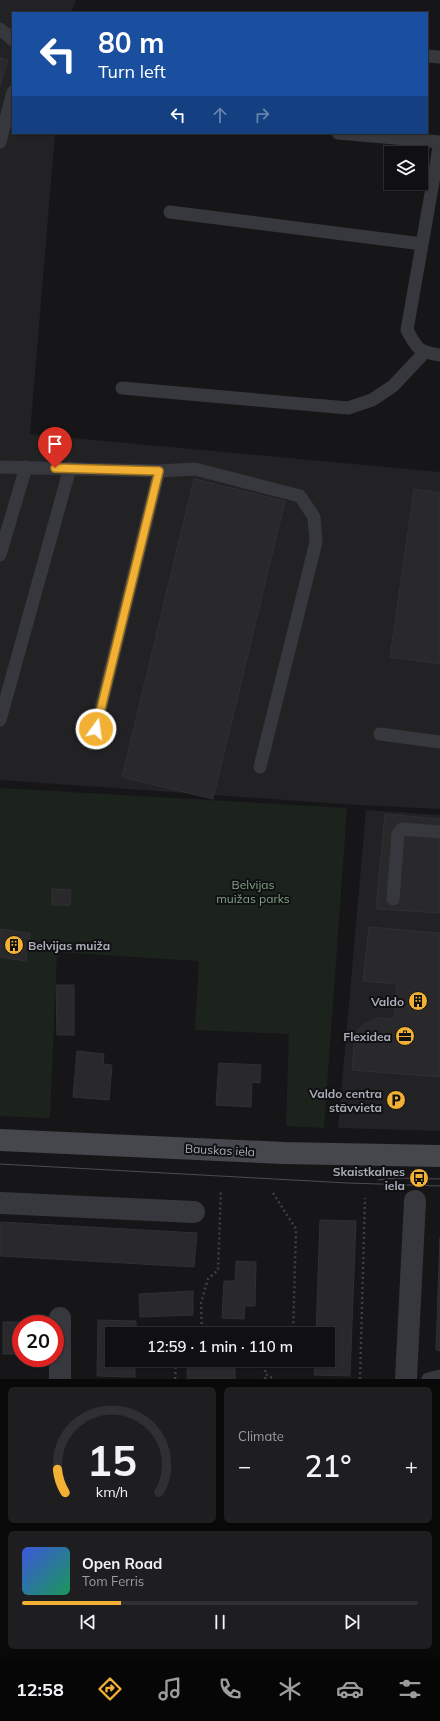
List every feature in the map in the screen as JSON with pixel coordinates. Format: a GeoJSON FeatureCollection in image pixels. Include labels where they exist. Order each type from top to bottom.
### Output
{"type":"FeatureCollection","features":[{"type":"Feature","properties":{"kind":"street","name":"Bauskas iela"},"geometry":{"type":"LineString","coordinates":[[0,1140],[284,1153],[440,1156]]}},
{"type":"Feature","properties":{"kind":"street"},"geometry":{"type":"LineString","coordinates":[[406,1379],[415,1201]]}},
{"type":"Feature","properties":{"kind":"street"},"geometry":{"type":"LineString","coordinates":[[0,1203],[194,1212]]}},
{"type":"Feature","properties":{"kind":"street"},"geometry":{"type":"LineString","coordinates":[[60,1367],[60,1379]]}},
{"type":"Feature","properties":{"kind":"lane"},"geometry":{"type":"LineString","coordinates":[[0,29],[12,39]]}},
{"type":"Feature","properties":{"kind":"lane"},"geometry":{"type":"LineString","coordinates":[[428,56],[440,57]]}},
{"type":"Feature","properties":{"kind":"lane"},"geometry":{"type":"LineString","coordinates":[[0,142],[12,96]]}},
{"type":"Feature","properties":{"kind":"lane"},"geometry":{"type":"LineString","coordinates":[[349,134],[440,142],[407,330],[414,343],[424,353],[440,355]]}},
{"type":"Feature","properties":{"kind":"lane"},"geometry":{"type":"LineString","coordinates":[[170,212],[422,244]]}},
{"type":"Feature","properties":{"kind":"lane"},"geometry":{"type":"LineString","coordinates":[[122,388],[348,408],[372,400],[393,386],[424,353]]}},
{"type":"Feature","properties":{"kind":"lane"},"geometry":{"type":"LineString","coordinates":[[0,467],[159,471],[195,469],[300,496],[314,517],[316,542],[260,767]]}},
{"type":"Feature","properties":{"kind":"lane"},"geometry":{"type":"LineString","coordinates":[[0,555],[26,467]]}},
{"type":"Feature","properties":{"kind":"lane"},"geometry":{"type":"LineString","coordinates":[[0,720],[70,468]]}},
{"type":"Feature","properties":{"kind":"lane"},"geometry":{"type":"LineString","coordinates":[[92,744],[159,471]]}},
{"type":"Feature","properties":{"kind":"lane"},"geometry":{"type":"LineString","coordinates":[[380,734],[440,742]]}},
{"type":"Feature","properties":{"kind":"lane"},"geometry":{"type":"LineString","coordinates":[[393,899],[398,834],[402,829],[440,832]]}},
{"type":"Feature","properties":{"kind":"lane"},"geometry":{"type":"LineString","coordinates":[[428,1379],[440,1376]]}},
{"type":"Feature","properties":{"kind":"path"},"geometry":{"type":"LineString","coordinates":[[202,1327],[201,1303],[208,1279],[218,1270],[221,1190]]}},
{"type":"Feature","properties":{"kind":"path"},"geometry":{"type":"LineString","coordinates":[[273,1192],[296,1229],[292,1327]]}},
{"type":"Feature","properties":{"kind":"path"},"geometry":{"type":"LineString","coordinates":[[360,1379],[365,1198]]}},
{"type":"Feature","properties":{"kind":"path"},"geometry":{"type":"LineString","coordinates":[[175,1379],[176,1367]]}},
{"type":"Feature","properties":{"kind":"path"},"geometry":{"type":"LineString","coordinates":[[265,1367],[265,1379]]}},
{"type":"Feature","properties":{"kind":"path"},"geometry":{"type":"LineString","coordinates":[[265,1374],[274,1379]]}},
{"type":"Feature","properties":{"kind":"shaded area"},"geometry":{"type":"Polygon","coordinates":[[[0,0],[76,0],[71,12],[12,12],[12,134],[55,134],[30,434],[440,472],[440,809],[358,805],[0,780],[0,0]]]}},
{"type":"Feature","properties":{"kind":"shaded area"},"geometry":{"type":"Polygon","coordinates":[[[366,810],[440,815],[440,1131],[338,1128],[366,810]]]}},
{"type":"Feature","properties":{"kind":"green space","name":"Belvijas muižas parks"},"geometry":{"type":"Polygon","coordinates":[[[0,788],[347,808],[324,1128],[286,1126],[289,1034],[195,1030],[199,961],[57,952],[50,1118],[0,1116],[0,788]]]}},
{"type":"Feature","properties":{"kind":"building"},"geometry":{"type":"Polygon","coordinates":[[[0,58],[8,60],[0,85],[0,58]]]}},
{"type":"Feature","properties":{"kind":"building"},"geometry":{"type":"Polygon","coordinates":[[[194,479],[285,501],[213,799],[122,777],[194,479]]]}},
{"type":"Feature","properties":{"kind":"building"},"geometry":{"type":"Polygon","coordinates":[[[414,489],[440,493],[440,664],[390,657],[414,489]]]}},
{"type":"Feature","properties":{"kind":"building"},"geometry":{"type":"Polygon","coordinates":[[[385,814],[440,819],[440,913],[376,909],[385,814]]]}},
{"type":"Feature","properties":{"kind":"building"},"geometry":{"type":"Polygon","coordinates":[[[52,889],[71,890],[70,905],[52,905],[52,889]]]}},
{"type":"Feature","properties":{"kind":"building","name":"Valdo"},"geometry":{"type":"Polygon","coordinates":[[[369,927],[440,933],[440,1077],[352,1070],[355,1034],[363,1025],[377,1018],[394,1019],[397,984],[363,981],[369,927]]]}},
{"type":"Feature","properties":{"kind":"building","name":"Belvijas muiža"},"geometry":{"type":"Polygon","coordinates":[[[0,929],[30,933],[26,961],[0,957],[0,929]]]}},
{"type":"Feature","properties":{"kind":"building"},"geometry":{"type":"Polygon","coordinates":[[[56,985],[74,985],[74,1035],[57,1035],[56,985]]]}},
{"type":"Feature","properties":{"kind":"building"},"geometry":{"type":"Polygon","coordinates":[[[77,1051],[104,1054],[103,1064],[112,1065],[109,1100],[73,1097],[77,1051]]]}},
{"type":"Feature","properties":{"kind":"building"},"geometry":{"type":"Polygon","coordinates":[[[219,1063],[261,1065],[260,1083],[252,1082],[251,1107],[216,1105],[219,1063]]]}},
{"type":"Feature","properties":{"kind":"building"},"geometry":{"type":"Polygon","coordinates":[[[320,1220],[356,1221],[350,1376],[314,1375],[315,1367],[335,1367],[335,1327],[316,1327],[320,1220]]]}},
{"type":"Feature","properties":{"kind":"building"},"geometry":{"type":"Polygon","coordinates":[[[0,1222],[197,1233],[194,1267],[0,1256],[0,1222]]]}},
{"type":"Feature","properties":{"kind":"building"},"geometry":{"type":"Polygon","coordinates":[[[440,1237],[440,1351],[436,1350],[440,1237]]]}},
{"type":"Feature","properties":{"kind":"building"},"geometry":{"type":"Polygon","coordinates":[[[236,1261],[256,1262],[255,1306],[245,1306],[244,1319],[222,1318],[224,1281],[235,1281],[236,1261]]]}},
{"type":"Feature","properties":{"kind":"building"},"geometry":{"type":"Polygon","coordinates":[[[193,1291],[193,1315],[140,1317],[139,1294],[193,1291]]]}},
{"type":"Feature","properties":{"kind":"building"},"geometry":{"type":"Polygon","coordinates":[[[98,1320],[136,1321],[136,1327],[105,1327],[105,1367],[135,1367],[135,1377],[97,1376],[98,1320]]]}},
{"type":"Feature","properties":{"kind":"building"},"geometry":{"type":"Polygon","coordinates":[[[3,1322],[12,1322],[12,1354],[3,1354],[3,1322]]]}},
{"type":"Feature","properties":{"kind":"building"},"geometry":{"type":"Polygon","coordinates":[[[188,1367],[235,1367],[235,1379],[187,1379],[188,1367]]]}},
{"type":"Feature","properties":{"kind":"tram line"},"geometry":{"type":"LineString","coordinates":[[0,1164],[348,1183],[440,1186]]}},
{"type":"Feature","properties":{"kind":"tram line"},"geometry":{"type":"LineString","coordinates":[[378,1180],[396,1178],[440,1179]]}},
{"type":"Feature","properties":{"kind":"place","name":"Belvijas muiža"},"geometry":{"type":"Point","coordinates":[14,945]}},
{"type":"Feature","properties":{"kind":"place","name":"Valdo"},"geometry":{"type":"Point","coordinates":[418,1001]}},
{"type":"Feature","properties":{"kind":"place","name":"Flexidea"},"geometry":{"type":"Point","coordinates":[405,1036]}},
{"type":"Feature","properties":{"kind":"place","name":"Valdo centra stāvvieta"},"geometry":{"type":"Point","coordinates":[396,1100]}},
{"type":"Feature","properties":{"kind":"place","name":"Skaistkalnes iela"},"geometry":{"type":"Point","coordinates":[419,1178]}},
{"type":"Feature","properties":{"kind":"route"},"geometry":{"type":"LineString","coordinates":[[55,468],[159,471],[96,729]]}}]}
